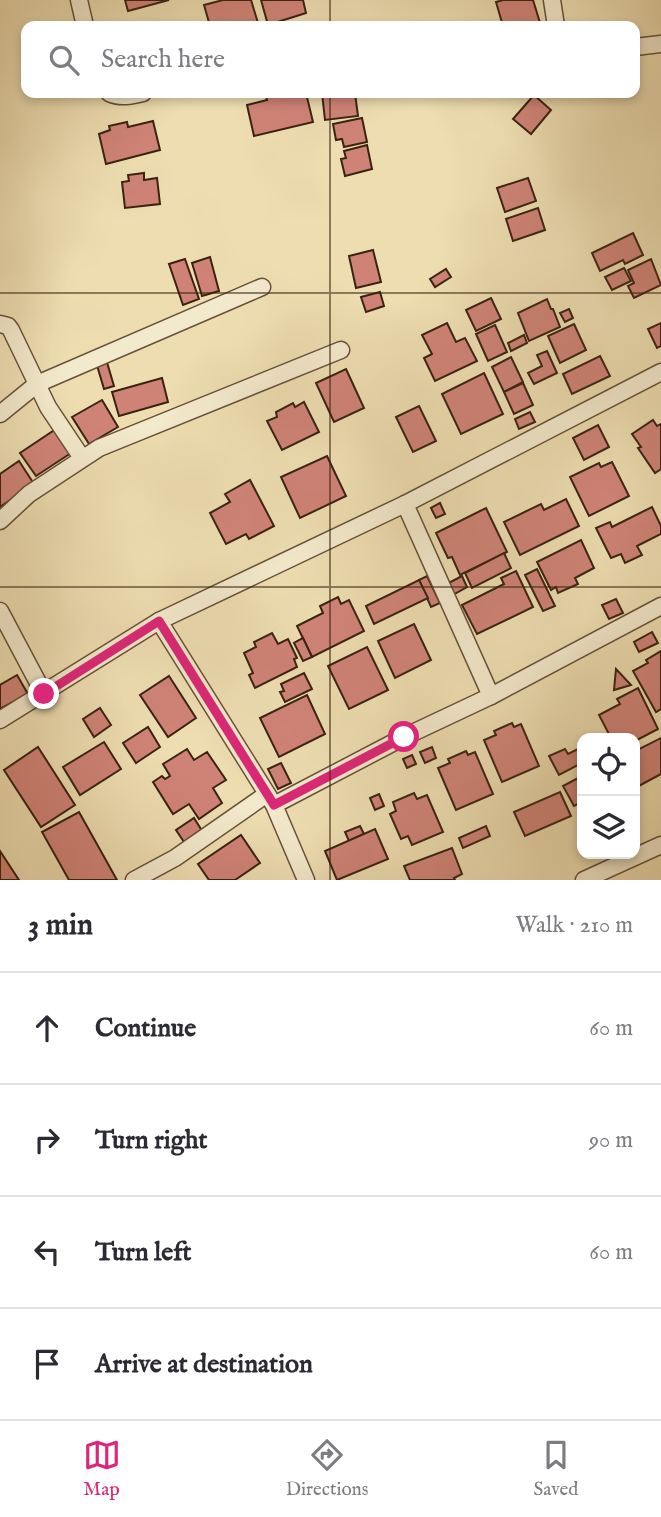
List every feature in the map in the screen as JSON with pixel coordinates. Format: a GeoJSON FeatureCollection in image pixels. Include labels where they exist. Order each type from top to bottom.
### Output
{"type":"FeatureCollection","features":[{"type":"Feature","properties":{"kind":"street"},"geometry":{"type":"LineString","coordinates":[[79,0],[84,21]]}},
{"type":"Feature","properties":{"kind":"street"},"geometry":{"type":"LineString","coordinates":[[552,0],[555,21]]}},
{"type":"Feature","properties":{"kind":"street"},"geometry":{"type":"LineString","coordinates":[[640,46],[661,44]]}},
{"type":"Feature","properties":{"kind":"street"},"geometry":{"type":"LineString","coordinates":[[0,414],[37,384],[262,286]]}},
{"type":"Feature","properties":{"kind":"street"},"geometry":{"type":"LineString","coordinates":[[0,324],[11,330],[37,384],[82,458]]}},
{"type":"Feature","properties":{"kind":"street"},"geometry":{"type":"LineString","coordinates":[[0,521],[29,494],[99,448],[341,350]]}},
{"type":"Feature","properties":{"kind":"street"},"geometry":{"type":"LineString","coordinates":[[0,720],[159,621],[405,503],[661,372]]}},
{"type":"Feature","properties":{"kind":"street"},"geometry":{"type":"LineString","coordinates":[[405,503],[491,696]]}},
{"type":"Feature","properties":{"kind":"street"},"geometry":{"type":"LineString","coordinates":[[134,880],[271,800],[491,696],[661,607]]}},
{"type":"Feature","properties":{"kind":"street"},"geometry":{"type":"LineString","coordinates":[[0,611],[44,694]]}},
{"type":"Feature","properties":{"kind":"street"},"geometry":{"type":"LineString","coordinates":[[159,621],[271,800],[306,880]]}},
{"type":"Feature","properties":{"kind":"street"},"geometry":{"type":"LineString","coordinates":[[584,880],[661,845]]}},
{"type":"Feature","properties":{"kind":"building"},"geometry":{"type":"Polygon","coordinates":[[[125,0],[169,0],[128,11],[125,0]]]}},
{"type":"Feature","properties":{"kind":"building"},"geometry":{"type":"Polygon","coordinates":[[[223,0],[251,0],[257,21],[209,21],[204,5],[223,0]]]}},
{"type":"Feature","properties":{"kind":"building"},"geometry":{"type":"Polygon","coordinates":[[[261,0],[303,0],[306,13],[281,21],[267,21],[261,0]]]}},
{"type":"Feature","properties":{"kind":"building"},"geometry":{"type":"Polygon","coordinates":[[[533,0],[539,21],[502,21],[496,2],[533,0]]]}},
{"type":"Feature","properties":{"kind":"building"},"geometry":{"type":"Polygon","coordinates":[[[307,98],[313,122],[254,136],[247,105],[267,100],[307,98]]]}},
{"type":"Feature","properties":{"kind":"building"},"geometry":{"type":"Polygon","coordinates":[[[323,98],[356,98],[358,116],[325,120],[323,98]]]}},
{"type":"Feature","properties":{"kind":"building"},"geometry":{"type":"Polygon","coordinates":[[[531,98],[537,98],[551,110],[531,134],[513,119],[531,98]]]}},
{"type":"Feature","properties":{"kind":"building"},"geometry":{"type":"Polygon","coordinates":[[[362,118],[367,142],[344,147],[342,139],[336,140],[333,124],[362,118]]]}},
{"type":"Feature","properties":{"kind":"building"},"geometry":{"type":"Polygon","coordinates":[[[153,121],[160,150],[106,164],[99,134],[110,130],[109,126],[127,122],[128,127],[153,121]]]}},
{"type":"Feature","properties":{"kind":"building"},"geometry":{"type":"Polygon","coordinates":[[[367,145],[372,169],[345,176],[341,159],[346,158],[344,151],[367,145]]]}},
{"type":"Feature","properties":{"kind":"building"},"geometry":{"type":"Polygon","coordinates":[[[144,173],[144,180],[157,178],[160,204],[125,208],[122,182],[129,181],[128,175],[144,173]]]}},
{"type":"Feature","properties":{"kind":"building"},"geometry":{"type":"Polygon","coordinates":[[[528,178],[536,201],[505,212],[497,188],[528,178]]]}},
{"type":"Feature","properties":{"kind":"building"},"geometry":{"type":"Polygon","coordinates":[[[538,208],[545,230],[513,241],[506,219],[538,208]]]}},
{"type":"Feature","properties":{"kind":"building"},"geometry":{"type":"Polygon","coordinates":[[[633,233],[643,255],[625,264],[623,260],[600,271],[592,253],[633,233]]]}},
{"type":"Feature","properties":{"kind":"building"},"geometry":{"type":"Polygon","coordinates":[[[373,250],[381,282],[356,288],[349,256],[373,250]]]}},
{"type":"Feature","properties":{"kind":"building"},"geometry":{"type":"Polygon","coordinates":[[[210,257],[219,291],[202,296],[192,263],[210,257]]]}},
{"type":"Feature","properties":{"kind":"building"},"geometry":{"type":"Polygon","coordinates":[[[185,259],[199,299],[183,305],[169,264],[185,259]]]}},
{"type":"Feature","properties":{"kind":"building"},"geometry":{"type":"Polygon","coordinates":[[[651,259],[661,285],[634,298],[628,286],[634,283],[628,270],[651,259]]]}},
{"type":"Feature","properties":{"kind":"building"},"geometry":{"type":"Polygon","coordinates":[[[624,268],[631,281],[612,290],[605,277],[624,268]]]}},
{"type":"Feature","properties":{"kind":"building"},"geometry":{"type":"Polygon","coordinates":[[[446,269],[451,277],[435,287],[430,279],[446,269]]]}},
{"type":"Feature","properties":{"kind":"building"},"geometry":{"type":"Polygon","coordinates":[[[380,292],[384,306],[366,312],[361,297],[380,292]]]}},
{"type":"Feature","properties":{"kind":"building"},"geometry":{"type":"Polygon","coordinates":[[[491,298],[501,319],[476,331],[466,310],[491,298]]]}},
{"type":"Feature","properties":{"kind":"building"},"geometry":{"type":"Polygon","coordinates":[[[547,299],[560,327],[529,341],[518,313],[547,299]]]}},
{"type":"Feature","properties":{"kind":"building"},"geometry":{"type":"Polygon","coordinates":[[[569,309],[573,318],[565,322],[560,313],[569,309]]]}},
{"type":"Feature","properties":{"kind":"building"},"geometry":{"type":"Polygon","coordinates":[[[447,323],[456,342],[465,338],[477,361],[435,381],[424,358],[432,354],[422,335],[447,323]]]}},
{"type":"Feature","properties":{"kind":"building"},"geometry":{"type":"Polygon","coordinates":[[[661,323],[661,346],[657,348],[648,329],[661,323]]]}},
{"type":"Feature","properties":{"kind":"building"},"geometry":{"type":"Polygon","coordinates":[[[574,324],[586,350],[560,363],[548,336],[574,324]]]}},
{"type":"Feature","properties":{"kind":"building"},"geometry":{"type":"Polygon","coordinates":[[[495,325],[507,352],[488,361],[476,334],[495,325]]]}},
{"type":"Feature","properties":{"kind":"building"},"geometry":{"type":"Polygon","coordinates":[[[524,335],[527,343],[511,351],[508,343],[524,335]]]}},
{"type":"Feature","properties":{"kind":"building"},"geometry":{"type":"Polygon","coordinates":[[[547,351],[557,373],[534,384],[528,373],[542,366],[537,355],[547,351]]]}},
{"type":"Feature","properties":{"kind":"building"},"geometry":{"type":"Polygon","coordinates":[[[600,356],[610,376],[572,394],[563,374],[600,356]]]}},
{"type":"Feature","properties":{"kind":"building"},"geometry":{"type":"Polygon","coordinates":[[[511,357],[523,382],[504,392],[492,367],[511,357]]]}},
{"type":"Feature","properties":{"kind":"building"},"geometry":{"type":"Polygon","coordinates":[[[106,359],[114,386],[104,389],[96,362],[106,359]]]}},
{"type":"Feature","properties":{"kind":"building"},"geometry":{"type":"Polygon","coordinates":[[[346,369],[364,408],[334,422],[316,383],[346,369]]]}},
{"type":"Feature","properties":{"kind":"building"},"geometry":{"type":"Polygon","coordinates":[[[484,373],[503,414],[461,434],[442,394],[484,373]]]}},
{"type":"Feature","properties":{"kind":"building"},"geometry":{"type":"Polygon","coordinates":[[[162,378],[168,402],[119,416],[112,392],[162,378]]]}},
{"type":"Feature","properties":{"kind":"building"},"geometry":{"type":"Polygon","coordinates":[[[523,383],[533,405],[514,414],[504,392],[523,383]]]}},
{"type":"Feature","properties":{"kind":"building"},"geometry":{"type":"Polygon","coordinates":[[[102,400],[118,427],[89,444],[72,417],[102,400]]]}},
{"type":"Feature","properties":{"kind":"building"},"geometry":{"type":"Polygon","coordinates":[[[304,402],[319,432],[282,450],[267,421],[277,417],[276,412],[293,403],[295,407],[304,402]]]}},
{"type":"Feature","properties":{"kind":"building"},"geometry":{"type":"Polygon","coordinates":[[[419,406],[436,441],[413,452],[396,417],[419,406]]]}},
{"type":"Feature","properties":{"kind":"building"},"geometry":{"type":"Polygon","coordinates":[[[530,412],[535,422],[519,429],[515,419],[530,412]]]}},
{"type":"Feature","properties":{"kind":"building"},"geometry":{"type":"Polygon","coordinates":[[[653,420],[657,426],[661,424],[661,469],[655,473],[632,434],[653,420]]]}},
{"type":"Feature","properties":{"kind":"building"},"geometry":{"type":"Polygon","coordinates":[[[598,425],[609,447],[584,460],[573,438],[598,425]]]}},
{"type":"Feature","properties":{"kind":"building"},"geometry":{"type":"Polygon","coordinates":[[[56,429],[71,453],[36,476],[20,453],[56,429]]]}},
{"type":"Feature","properties":{"kind":"building"},"geometry":{"type":"Polygon","coordinates":[[[327,456],[346,496],[300,518],[281,477],[327,456]]]}},
{"type":"Feature","properties":{"kind":"building"},"geometry":{"type":"Polygon","coordinates":[[[19,461],[34,484],[0,507],[0,474],[19,461]]]}},
{"type":"Feature","properties":{"kind":"building"},"geometry":{"type":"Polygon","coordinates":[[[612,462],[629,496],[589,516],[570,477],[599,463],[601,467],[612,462]]]}},
{"type":"Feature","properties":{"kind":"building"},"geometry":{"type":"Polygon","coordinates":[[[250,480],[274,526],[249,539],[246,534],[226,544],[210,513],[230,502],[225,494],[250,480]]]}},
{"type":"Feature","properties":{"kind":"building"},"geometry":{"type":"Polygon","coordinates":[[[566,499],[579,526],[520,555],[504,522],[541,504],[544,510],[566,499]]]}},
{"type":"Feature","properties":{"kind":"building"},"geometry":{"type":"Polygon","coordinates":[[[440,503],[445,514],[436,518],[431,508],[440,503]]]}},
{"type":"Feature","properties":{"kind":"building"},"geometry":{"type":"Polygon","coordinates":[[[652,507],[661,526],[661,534],[637,546],[642,555],[625,563],[621,554],[611,558],[596,528],[610,522],[612,527],[652,507]]]}},
{"type":"Feature","properties":{"kind":"building"},"geometry":{"type":"Polygon","coordinates":[[[486,508],[507,552],[460,575],[436,533],[486,508]]]}},
{"type":"Feature","properties":{"kind":"building"},"geometry":{"type":"Polygon","coordinates":[[[581,540],[594,568],[575,578],[578,584],[558,593],[556,587],[551,590],[537,562],[581,540]]]}},
{"type":"Feature","properties":{"kind":"building"},"geometry":{"type":"Polygon","coordinates":[[[504,553],[511,568],[472,588],[465,573],[504,553]]]}},
{"type":"Feature","properties":{"kind":"building"},"geometry":{"type":"Polygon","coordinates":[[[537,569],[555,606],[543,611],[525,575],[537,569]]]}},
{"type":"Feature","properties":{"kind":"building"},"geometry":{"type":"Polygon","coordinates":[[[516,571],[533,607],[477,634],[462,605],[504,584],[501,578],[516,571]]]}},
{"type":"Feature","properties":{"kind":"building"},"geometry":{"type":"Polygon","coordinates":[[[427,576],[440,603],[431,607],[419,580],[427,576]]]}},
{"type":"Feature","properties":{"kind":"building"},"geometry":{"type":"Polygon","coordinates":[[[462,576],[467,587],[451,596],[445,585],[462,576]]]}},
{"type":"Feature","properties":{"kind":"building"},"geometry":{"type":"Polygon","coordinates":[[[419,580],[428,598],[374,624],[366,606],[419,580]]]}},
{"type":"Feature","properties":{"kind":"building"},"geometry":{"type":"Polygon","coordinates":[[[338,597],[341,604],[349,600],[364,631],[312,657],[297,626],[323,613],[320,606],[338,597]]]}},
{"type":"Feature","properties":{"kind":"building"},"geometry":{"type":"Polygon","coordinates":[[[616,599],[623,613],[609,619],[602,605],[616,599]]]}},
{"type":"Feature","properties":{"kind":"building"},"geometry":{"type":"Polygon","coordinates":[[[414,624],[431,660],[395,678],[378,641],[414,624]]]}},
{"type":"Feature","properties":{"kind":"building"},"geometry":{"type":"Polygon","coordinates":[[[652,632],[658,643],[639,652],[634,642],[652,632]]]}},
{"type":"Feature","properties":{"kind":"building"},"geometry":{"type":"Polygon","coordinates":[[[272,633],[278,644],[288,639],[297,658],[294,659],[297,667],[255,688],[249,675],[253,673],[244,653],[256,647],[254,642],[272,633]]]}},
{"type":"Feature","properties":{"kind":"building"},"geometry":{"type":"Polygon","coordinates":[[[303,638],[312,657],[303,661],[294,643],[303,638]]]}},
{"type":"Feature","properties":{"kind":"building"},"geometry":{"type":"Polygon","coordinates":[[[367,647],[388,690],[349,709],[328,666],[367,647]]]}},
{"type":"Feature","properties":{"kind":"building"},"geometry":{"type":"Polygon","coordinates":[[[661,651],[661,709],[656,712],[633,671],[648,663],[646,660],[661,651]]]}},
{"type":"Feature","properties":{"kind":"building"},"geometry":{"type":"Polygon","coordinates":[[[616,669],[631,685],[614,690],[616,669]]]}},
{"type":"Feature","properties":{"kind":"building"},"geometry":{"type":"Polygon","coordinates":[[[304,673],[312,689],[285,702],[280,692],[284,691],[281,684],[304,673]]]}},
{"type":"Feature","properties":{"kind":"building"},"geometry":{"type":"Polygon","coordinates":[[[17,675],[28,694],[0,709],[0,685],[17,675]]]}},
{"type":"Feature","properties":{"kind":"building"},"geometry":{"type":"Polygon","coordinates":[[[169,676],[196,718],[168,737],[140,695],[169,676]]]}},
{"type":"Feature","properties":{"kind":"building"},"geometry":{"type":"Polygon","coordinates":[[[638,688],[658,729],[640,738],[640,733],[608,733],[599,715],[620,704],[617,699],[638,688]]]}},
{"type":"Feature","properties":{"kind":"building"},"geometry":{"type":"Polygon","coordinates":[[[307,695],[325,734],[279,757],[260,718],[307,695]]]}},
{"type":"Feature","properties":{"kind":"building"},"geometry":{"type":"Polygon","coordinates":[[[100,708],[111,725],[94,737],[83,719],[100,708]]]}},
{"type":"Feature","properties":{"kind":"building"},"geometry":{"type":"Polygon","coordinates":[[[512,723],[514,727],[521,724],[539,766],[502,782],[484,740],[496,735],[494,731],[512,723]]]}},
{"type":"Feature","properties":{"kind":"building"},"geometry":{"type":"Polygon","coordinates":[[[148,727],[160,747],[136,763],[123,743],[148,727]]]}},
{"type":"Feature","properties":{"kind":"building"},"geometry":{"type":"Polygon","coordinates":[[[661,738],[661,774],[640,785],[640,748],[661,738]]]}},
{"type":"Feature","properties":{"kind":"building"},"geometry":{"type":"Polygon","coordinates":[[[104,742],[121,769],[80,795],[63,767],[104,742]]]}},
{"type":"Feature","properties":{"kind":"building"},"geometry":{"type":"Polygon","coordinates":[[[38,747],[75,805],[41,827],[4,770],[38,747]]]}},
{"type":"Feature","properties":{"kind":"building"},"geometry":{"type":"Polygon","coordinates":[[[432,747],[436,758],[425,763],[420,752],[432,747]]]}},
{"type":"Feature","properties":{"kind":"building"},"geometry":{"type":"Polygon","coordinates":[[[187,749],[194,760],[207,752],[226,780],[213,788],[222,803],[199,819],[189,804],[173,814],[153,782],[162,776],[165,779],[170,776],[163,764],[187,749]]]}},
{"type":"Feature","properties":{"kind":"building"},"geometry":{"type":"Polygon","coordinates":[[[565,749],[568,754],[577,750],[577,766],[559,775],[549,756],[565,749]]]}},
{"type":"Feature","properties":{"kind":"building"},"geometry":{"type":"Polygon","coordinates":[[[466,751],[468,755],[475,752],[493,794],[456,810],[438,768],[450,763],[448,759],[466,751]]]}},
{"type":"Feature","properties":{"kind":"building"},"geometry":{"type":"Polygon","coordinates":[[[412,755],[416,764],[407,768],[403,759],[412,755]]]}},
{"type":"Feature","properties":{"kind":"building"},"geometry":{"type":"Polygon","coordinates":[[[281,763],[291,783],[278,789],[268,769],[281,763]]]}},
{"type":"Feature","properties":{"kind":"building"},"geometry":{"type":"Polygon","coordinates":[[[577,779],[577,804],[574,806],[563,786],[577,779]]]}},
{"type":"Feature","properties":{"kind":"building"},"geometry":{"type":"Polygon","coordinates":[[[560,792],[571,816],[525,836],[514,812],[560,792]]]}},
{"type":"Feature","properties":{"kind":"building"},"geometry":{"type":"Polygon","coordinates":[[[414,793],[417,799],[427,795],[443,832],[412,845],[408,836],[401,839],[390,814],[396,811],[393,802],[414,793]]]}},
{"type":"Feature","properties":{"kind":"building"},"geometry":{"type":"Polygon","coordinates":[[[379,794],[384,806],[375,810],[370,798],[379,794]]]}},
{"type":"Feature","properties":{"kind":"building"},"geometry":{"type":"Polygon","coordinates":[[[79,812],[117,880],[69,880],[42,832],[79,812]]]}},
{"type":"Feature","properties":{"kind":"building"},"geometry":{"type":"Polygon","coordinates":[[[194,818],[204,834],[186,845],[176,830],[194,818]]]}},
{"type":"Feature","properties":{"kind":"building"},"geometry":{"type":"Polygon","coordinates":[[[360,826],[364,834],[349,841],[345,832],[360,826]]]}},
{"type":"Feature","properties":{"kind":"building"},"geometry":{"type":"Polygon","coordinates":[[[486,826],[490,836],[463,848],[459,838],[486,826]]]}},
{"type":"Feature","properties":{"kind":"building"},"geometry":{"type":"Polygon","coordinates":[[[375,829],[388,859],[337,880],[325,851],[375,829]]]}},
{"type":"Feature","properties":{"kind":"building"},"geometry":{"type":"Polygon","coordinates":[[[241,835],[260,863],[235,880],[209,880],[198,864],[241,835]]]}},
{"type":"Feature","properties":{"kind":"building"},"geometry":{"type":"Polygon","coordinates":[[[452,848],[462,874],[454,878],[455,880],[410,880],[404,866],[452,848]]]}},
{"type":"Feature","properties":{"kind":"building"},"geometry":{"type":"Polygon","coordinates":[[[0,851],[19,880],[0,880],[0,851]]]}},
{"type":"Feature","properties":{"kind":"route"},"geometry":{"type":"LineString","coordinates":[[44,694],[159,621],[274,805],[404,737]]}}]}
